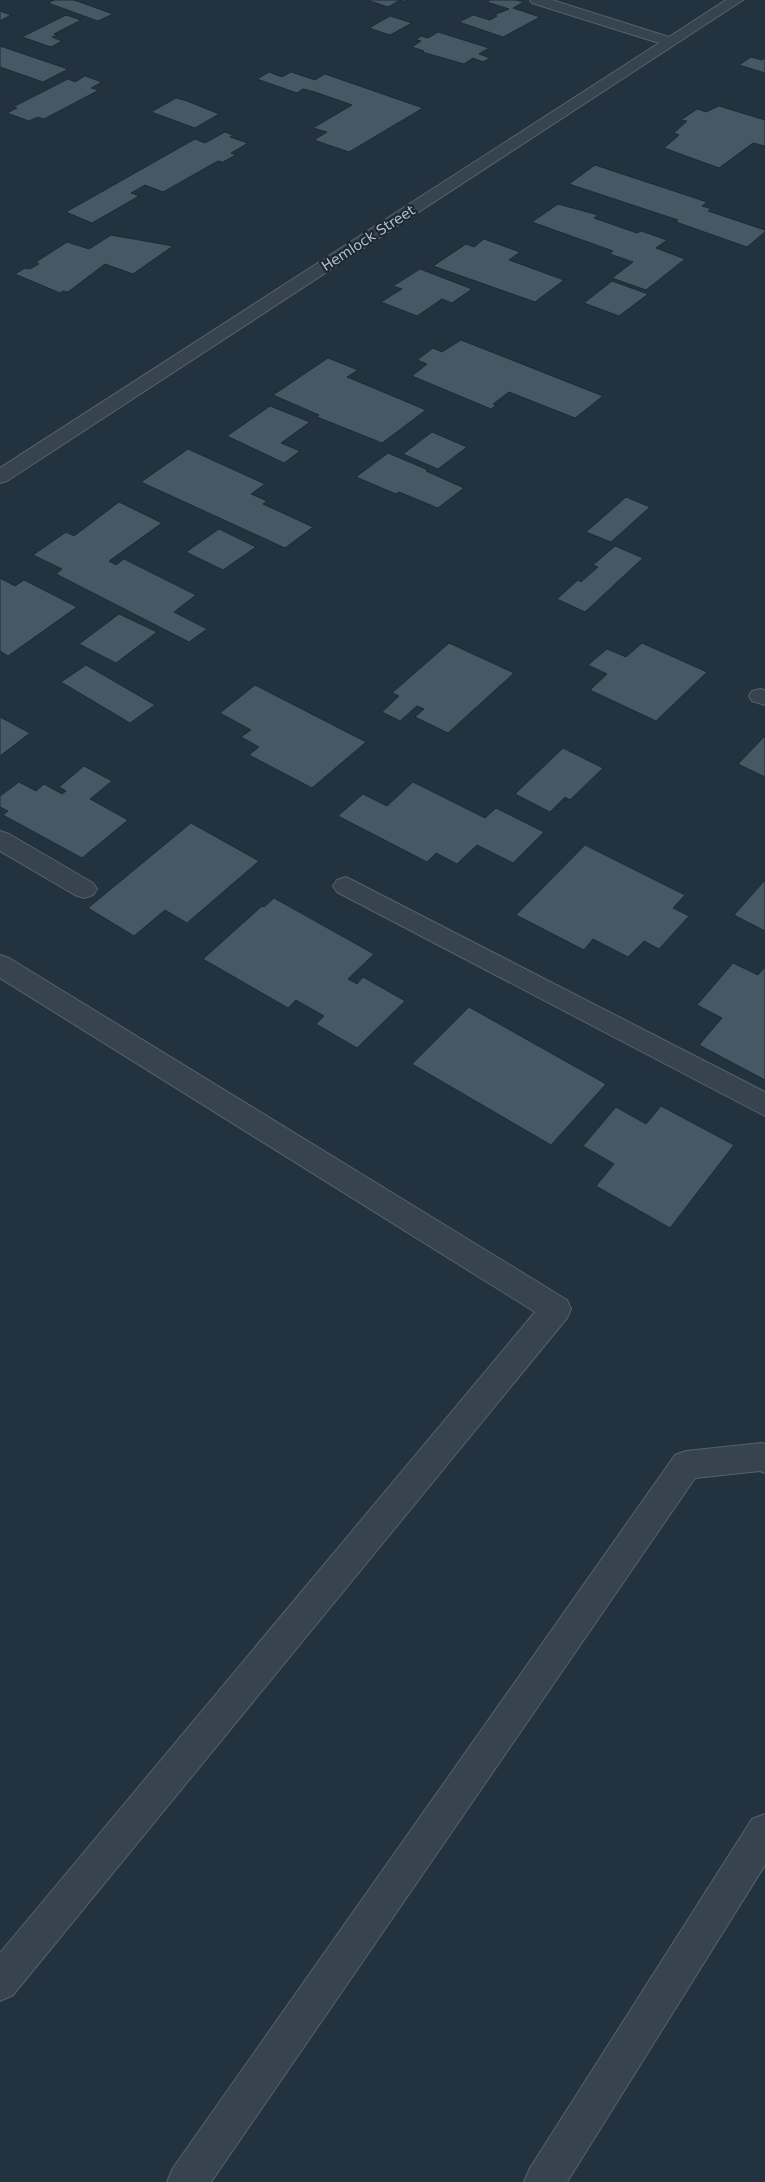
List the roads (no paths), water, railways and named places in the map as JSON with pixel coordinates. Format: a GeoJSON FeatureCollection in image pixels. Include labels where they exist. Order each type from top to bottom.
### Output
{"type":"FeatureCollection","features":[{"type":"Feature","properties":{"kind":"street"},"geometry":{"type":"LineString","coordinates":[[537,0],[671,42]]}},
{"type":"Feature","properties":{"kind":"street","name":"Hemlock Street"},"geometry":{"type":"LineString","coordinates":[[0,477],[736,0]]}},
{"type":"Feature","properties":{"kind":"street"},"geometry":{"type":"LineString","coordinates":[[0,840],[84,889]]}},
{"type":"Feature","properties":{"kind":"street"},"geometry":{"type":"LineString","coordinates":[[346,886],[765,1104]]}},
{"type":"Feature","properties":{"kind":"street"},"geometry":{"type":"LineString","coordinates":[[0,966],[556,1309],[0,1982]]}},
{"type":"Feature","properties":{"kind":"street"},"geometry":{"type":"LineString","coordinates":[[187,2182],[686,1465],[762,1457],[765,1459]]}},
{"type":"Feature","properties":{"kind":"street"},"geometry":{"type":"LineString","coordinates":[[544,2182],[765,1832]]}}]}
